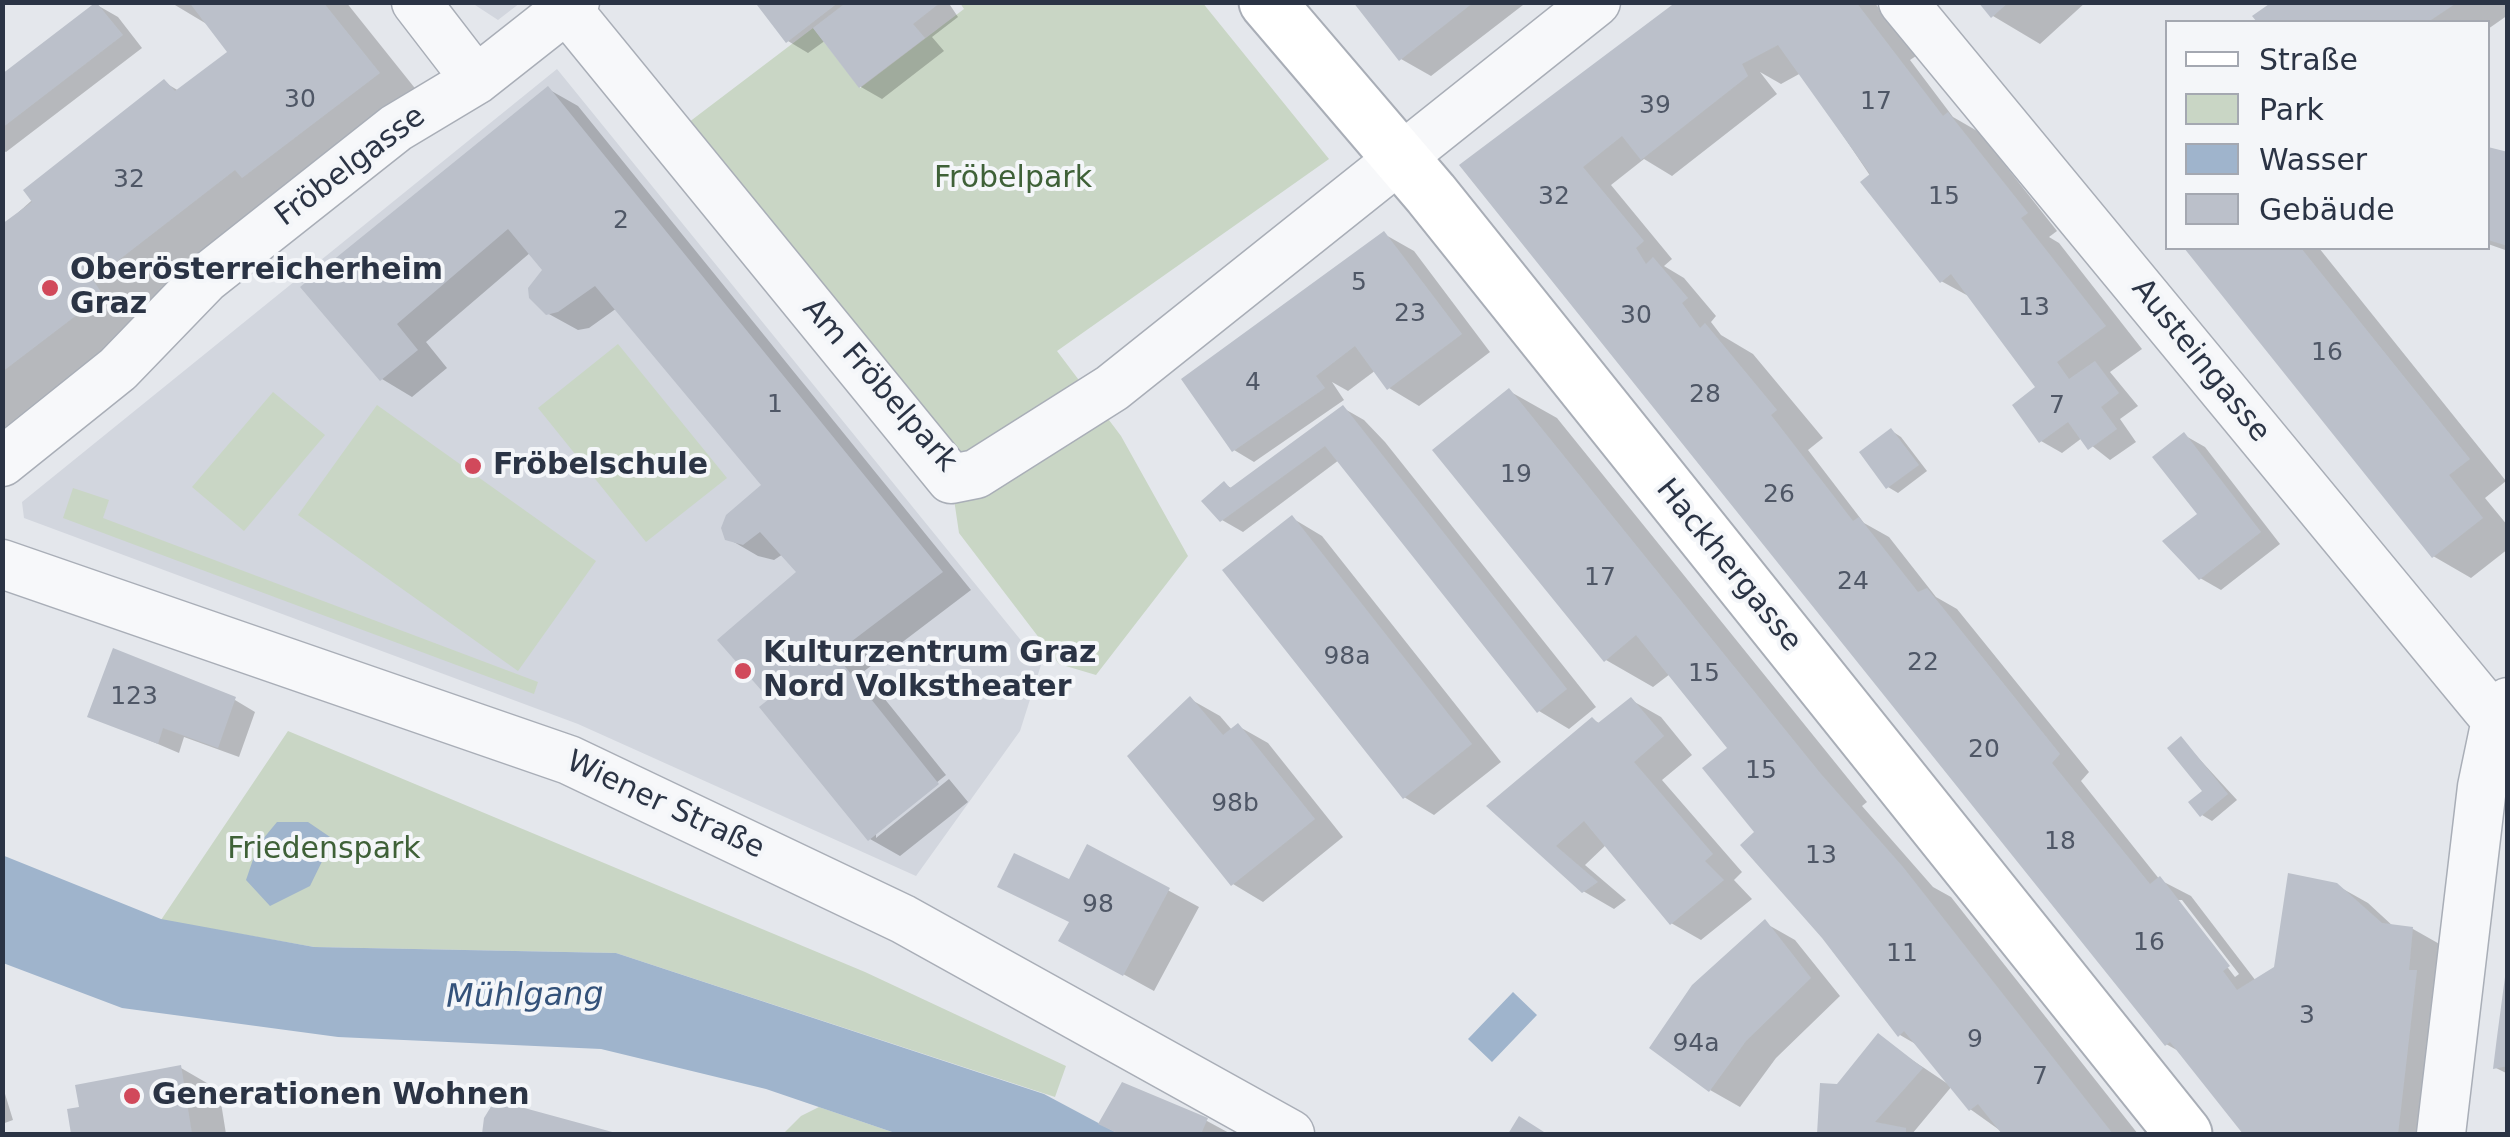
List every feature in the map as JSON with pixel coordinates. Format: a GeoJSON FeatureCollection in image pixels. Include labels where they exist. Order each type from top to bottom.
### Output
{"type":"FeatureCollection","features":[{"type":"Feature","properties":{"kind":"main road","name":"Hackhergasse"},"geometry":{"type":"LineString","coordinates":[[1267,2],[1399,156],[2184,1134]]}},
{"type":"Feature","properties":{"kind":"street"},"geometry":{"type":"LineString","coordinates":[[416,2],[476,80]]}},
{"type":"Feature","properties":{"kind":"street"},"geometry":{"type":"LineString","coordinates":[[1399,156],[1596,2]]}},
{"type":"Feature","properties":{"kind":"street","name":"Austeingasse"},"geometry":{"type":"LineString","coordinates":[[1904,2],[2502,711]]}},
{"type":"Feature","properties":{"kind":"street","name":"Fröbelgasse"},"geometry":{"type":"LineString","coordinates":[[2,462],[118,369],[205,279],[396,128],[476,80],[572,6]]}},
{"type":"Feature","properties":{"kind":"street","name":"Am Fröbelpark"},"geometry":{"type":"LineString","coordinates":[[572,6],[951,479],[976,474],[1112,388],[1399,156]]}},
{"type":"Feature","properties":{"kind":"street","name":"Wiener Straße"},"geometry":{"type":"LineString","coordinates":[[2,564],[568,760],[903,919],[1270,1130]]}},
{"type":"Feature","properties":{"kind":"street"},"geometry":{"type":"LineString","coordinates":[[2441,1134],[2482,787],[2502,711]]}},
{"type":"Feature","properties":{"kind":"shaded area"},"geometry":{"type":"Polygon","coordinates":[[[472,3],[520,3],[498,20],[472,3]]]}},
{"type":"Feature","properties":{"kind":"shaded area","name":"Fröbelschule"},"geometry":{"type":"Polygon","coordinates":[[[557,69],[1041,665],[1020,731],[916,876],[578,724],[24,518],[22,502],[557,69]]]}},
{"type":"Feature","properties":{"kind":"green space","name":"Fröbelpark"},"geometry":{"type":"Polygon","coordinates":[[[1202,2],[1329,159],[1057,351],[1121,436],[1188,556],[1096,675],[1059,664],[959,533],[951,479],[672,135],[813,28],[860,88],[964,9],[960,3],[1202,2]]]}},
{"type":"Feature","properties":{"kind":"green space"},"geometry":{"type":"Polygon","coordinates":[[[618,344],[727,478],[646,542],[538,408],[618,344]]]}},
{"type":"Feature","properties":{"kind":"green space"},"geometry":{"type":"Polygon","coordinates":[[[273,392],[325,435],[244,531],[192,487],[273,392]]]}},
{"type":"Feature","properties":{"kind":"green space"},"geometry":{"type":"Polygon","coordinates":[[[377,405],[596,561],[518,671],[298,515],[377,405]]]}},
{"type":"Feature","properties":{"kind":"green space"},"geometry":{"type":"Polygon","coordinates":[[[73,488],[109,500],[103,518],[538,682],[534,694],[63,518],[73,488]]]}},
{"type":"Feature","properties":{"kind":"green space","name":"Friedenspark"},"geometry":{"type":"Polygon","coordinates":[[[288,731],[865,972],[1066,1066],[1055,1097],[616,953],[314,947],[161,920],[288,731]]]}},
{"type":"Feature","properties":{"kind":"green space"},"geometry":{"type":"Polygon","coordinates":[[[819,1107],[898,1134],[783,1134],[801,1116],[819,1107]]]}},
{"type":"Feature","properties":{"kind":"water"},"geometry":{"type":"Polygon","coordinates":[[[277,822],[308,822],[333,839],[310,886],[270,906],[246,880],[258,845],[277,822]]]}},
{"type":"Feature","properties":{"kind":"water","name":"Mühlgang"},"geometry":{"type":"Polygon","coordinates":[[[2,855],[161,919],[314,947],[616,953],[1044,1094],[1119,1134],[898,1134],[766,1089],[601,1049],[338,1037],[122,1008],[3,963],[2,855]]]}},
{"type":"Feature","properties":{"kind":"water"},"geometry":{"type":"Polygon","coordinates":[[[1513,992],[1537,1015],[1492,1062],[1468,1039],[1513,992]]]}},
{"type":"Feature","properties":{"kind":"building"},"geometry":{"type":"Polygon","coordinates":[[[96,2],[123,35],[2,128],[2,74],[96,2]]]}},
{"type":"Feature","properties":{"kind":"building"},"geometry":{"type":"Polygon","coordinates":[[[189,2],[323,2],[380,73],[242,178],[235,170],[93,280],[103,295],[2,372],[2,224],[32,202],[23,190],[164,79],[175,91],[227,52],[189,2]]]}},
{"type":"Feature","properties":{"kind":"building"},"geometry":{"type":"Polygon","coordinates":[[[839,2],[786,43],[757,5],[839,2]]]}},
{"type":"Feature","properties":{"kind":"building"},"geometry":{"type":"Polygon","coordinates":[[[847,2],[941,2],[913,24],[925,38],[859,88],[813,28],[847,2]]]}},
{"type":"Feature","properties":{"kind":"building"},"geometry":{"type":"Polygon","coordinates":[[[1353,2],[1474,2],[1399,61],[1353,2]]]}},
{"type":"Feature","properties":{"kind":"building"},"geometry":{"type":"Polygon","coordinates":[[[1676,2],[1856,2],[1943,116],[1948,112],[2028,213],[2021,218],[2106,326],[2057,362],[2069,379],[2095,361],[2119,393],[2101,407],[2117,429],[2088,450],[2068,422],[2039,443],[2012,405],[2035,387],[1951,274],[1940,283],[1860,182],[1870,174],[1778,45],[1742,64],[1748,76],[1641,160],[1622,136],[1583,167],[1644,241],[1636,248],[1646,264],[1653,257],[1688,298],[1682,303],[1700,328],[1705,323],[1777,410],[1771,415],[1853,521],[1859,517],[1918,592],[1927,588],[2060,754],[2052,763],[2150,884],[2160,876],[2230,966],[2223,971],[2237,990],[2274,967],[2288,873],[2337,883],[2382,923],[2413,927],[2409,970],[2417,970],[2398,1134],[2243,1134],[2170,1042],[2165,1046],[1459,165],[1676,2]]]}},
{"type":"Feature","properties":{"kind":"building"},"geometry":{"type":"Polygon","coordinates":[[[1978,2],[2009,2],[1991,18],[1978,2]]]}},
{"type":"Feature","properties":{"kind":"building"},"geometry":{"type":"Polygon","coordinates":[[[2272,2],[2458,2],[2431,20],[2255,20],[2252,16],[2272,2]]]}},
{"type":"Feature","properties":{"kind":"building"},"geometry":{"type":"Polygon","coordinates":[[[548,86],[943,572],[835,654],[939,784],[868,841],[759,707],[769,699],[717,640],[796,572],[760,532],[743,545],[725,540],[721,528],[726,515],[761,485],[595,286],[558,312],[546,315],[529,298],[528,288],[542,270],[508,229],[397,324],[418,350],[380,381],[300,287],[548,86]]]}},
{"type":"Feature","properties":{"kind":"building"},"geometry":{"type":"Polygon","coordinates":[[[2490,148],[2508,152],[2508,246],[2490,241],[2490,148]]]}},
{"type":"Feature","properties":{"kind":"building"},"geometry":{"type":"Polygon","coordinates":[[[1384,231],[1462,334],[1387,390],[1355,346],[1316,376],[1325,388],[1232,452],[1181,379],[1384,231]]]}},
{"type":"Feature","properties":{"kind":"building"},"geometry":{"type":"Polygon","coordinates":[[[2186,250],[2303,250],[2470,459],[2449,475],[2483,518],[2432,558],[2186,250]]]}},
{"type":"Feature","properties":{"kind":"building"},"geometry":{"type":"Polygon","coordinates":[[[1509,388],[1821,774],[1903,867],[2113,1134],[2002,1134],[1978,1104],[1969,1111],[1904,1031],[1898,1037],[1822,938],[1740,845],[1754,832],[1702,768],[1727,748],[1636,635],[1604,662],[1432,450],[1509,388]]]}},
{"type":"Feature","properties":{"kind":"building"},"geometry":{"type":"Polygon","coordinates":[[[1343,405],[1567,689],[1537,713],[1325,446],[1220,522],[1201,501],[1224,481],[1230,488],[1343,405]]]}},
{"type":"Feature","properties":{"kind":"building"},"geometry":{"type":"Polygon","coordinates":[[[1891,428],[1919,465],[1886,489],[1859,452],[1891,428]]]}},
{"type":"Feature","properties":{"kind":"building"},"geometry":{"type":"Polygon","coordinates":[[[2184,432],[2261,532],[2199,580],[2162,541],[2197,514],[2152,457],[2184,432]]]}},
{"type":"Feature","properties":{"kind":"building"},"geometry":{"type":"Polygon","coordinates":[[[1292,515],[1472,744],[1403,799],[1222,570],[1292,515]]]}},
{"type":"Feature","properties":{"kind":"building"},"geometry":{"type":"Polygon","coordinates":[[[113,648],[236,697],[218,748],[163,728],[158,744],[87,717],[113,648]]]}},
{"type":"Feature","properties":{"kind":"building"},"geometry":{"type":"Polygon","coordinates":[[[1190,696],[1223,735],[1238,723],[1315,819],[1231,886],[1127,756],[1190,696]]]}},
{"type":"Feature","properties":{"kind":"building"},"geometry":{"type":"Polygon","coordinates":[[[1631,697],[1664,736],[1634,762],[1713,854],[1705,861],[1724,880],[1670,925],[1584,821],[1556,846],[1598,882],[1582,893],[1486,806],[1592,717],[1598,723],[1631,697]]]}},
{"type":"Feature","properties":{"kind":"building"},"geometry":{"type":"Polygon","coordinates":[[[2181,736],[2228,794],[2200,817],[2188,802],[2202,791],[2167,748],[2181,736]]]}},
{"type":"Feature","properties":{"kind":"building"},"geometry":{"type":"Polygon","coordinates":[[[1087,844],[1170,888],[1123,976],[1058,941],[1069,922],[997,887],[1014,853],[1069,879],[1087,844]]]}},
{"type":"Feature","properties":{"kind":"building"},"geometry":{"type":"Polygon","coordinates":[[[1765,919],[1811,978],[1746,1041],[1709,1092],[1649,1048],[1692,985],[1765,919]]]}},
{"type":"Feature","properties":{"kind":"building"},"geometry":{"type":"Polygon","coordinates":[[[2505,977],[2508,1066],[2493,1069],[2497,1037],[2505,977]]]}},
{"type":"Feature","properties":{"kind":"building"},"geometry":{"type":"Polygon","coordinates":[[[1878,1033],[1923,1068],[1875,1122],[1906,1128],[1906,1134],[1817,1134],[1820,1083],[1837,1084],[1878,1033]]]}},
{"type":"Feature","properties":{"kind":"building","name":"Generationen Wohnen"},"geometry":{"type":"Polygon","coordinates":[[[181,1065],[192,1134],[71,1134],[67,1109],[79,1107],[75,1085],[181,1065]]]}},
{"type":"Feature","properties":{"kind":"building"},"geometry":{"type":"Polygon","coordinates":[[[1122,1082],[1208,1118],[1201,1134],[1119,1134],[1098,1124],[1122,1082]]]}},
{"type":"Feature","properties":{"kind":"building"},"geometry":{"type":"Polygon","coordinates":[[[495,1100],[616,1134],[482,1134],[484,1118],[495,1100]]]}},
{"type":"Feature","properties":{"kind":"building"},"geometry":{"type":"Polygon","coordinates":[[[1519,1116],[1544,1132],[1508,1134],[1519,1116]]]}},
{"type":"Feature","properties":{"kind":"place","name":"Oberösterreicherheim Graz"},"geometry":{"type":"Point","coordinates":[50,288]}},
{"type":"Feature","properties":{"kind":"place","name":"Fröbelschule"},"geometry":{"type":"Point","coordinates":[473,466]}},
{"type":"Feature","properties":{"kind":"place","name":"Kulturzentrum Graz Nord Volkstheater"},"geometry":{"type":"Point","coordinates":[743,671]}},
{"type":"Feature","properties":{"kind":"place","name":"Generationen Wohnen"},"geometry":{"type":"Point","coordinates":[132,1096]}}]}
